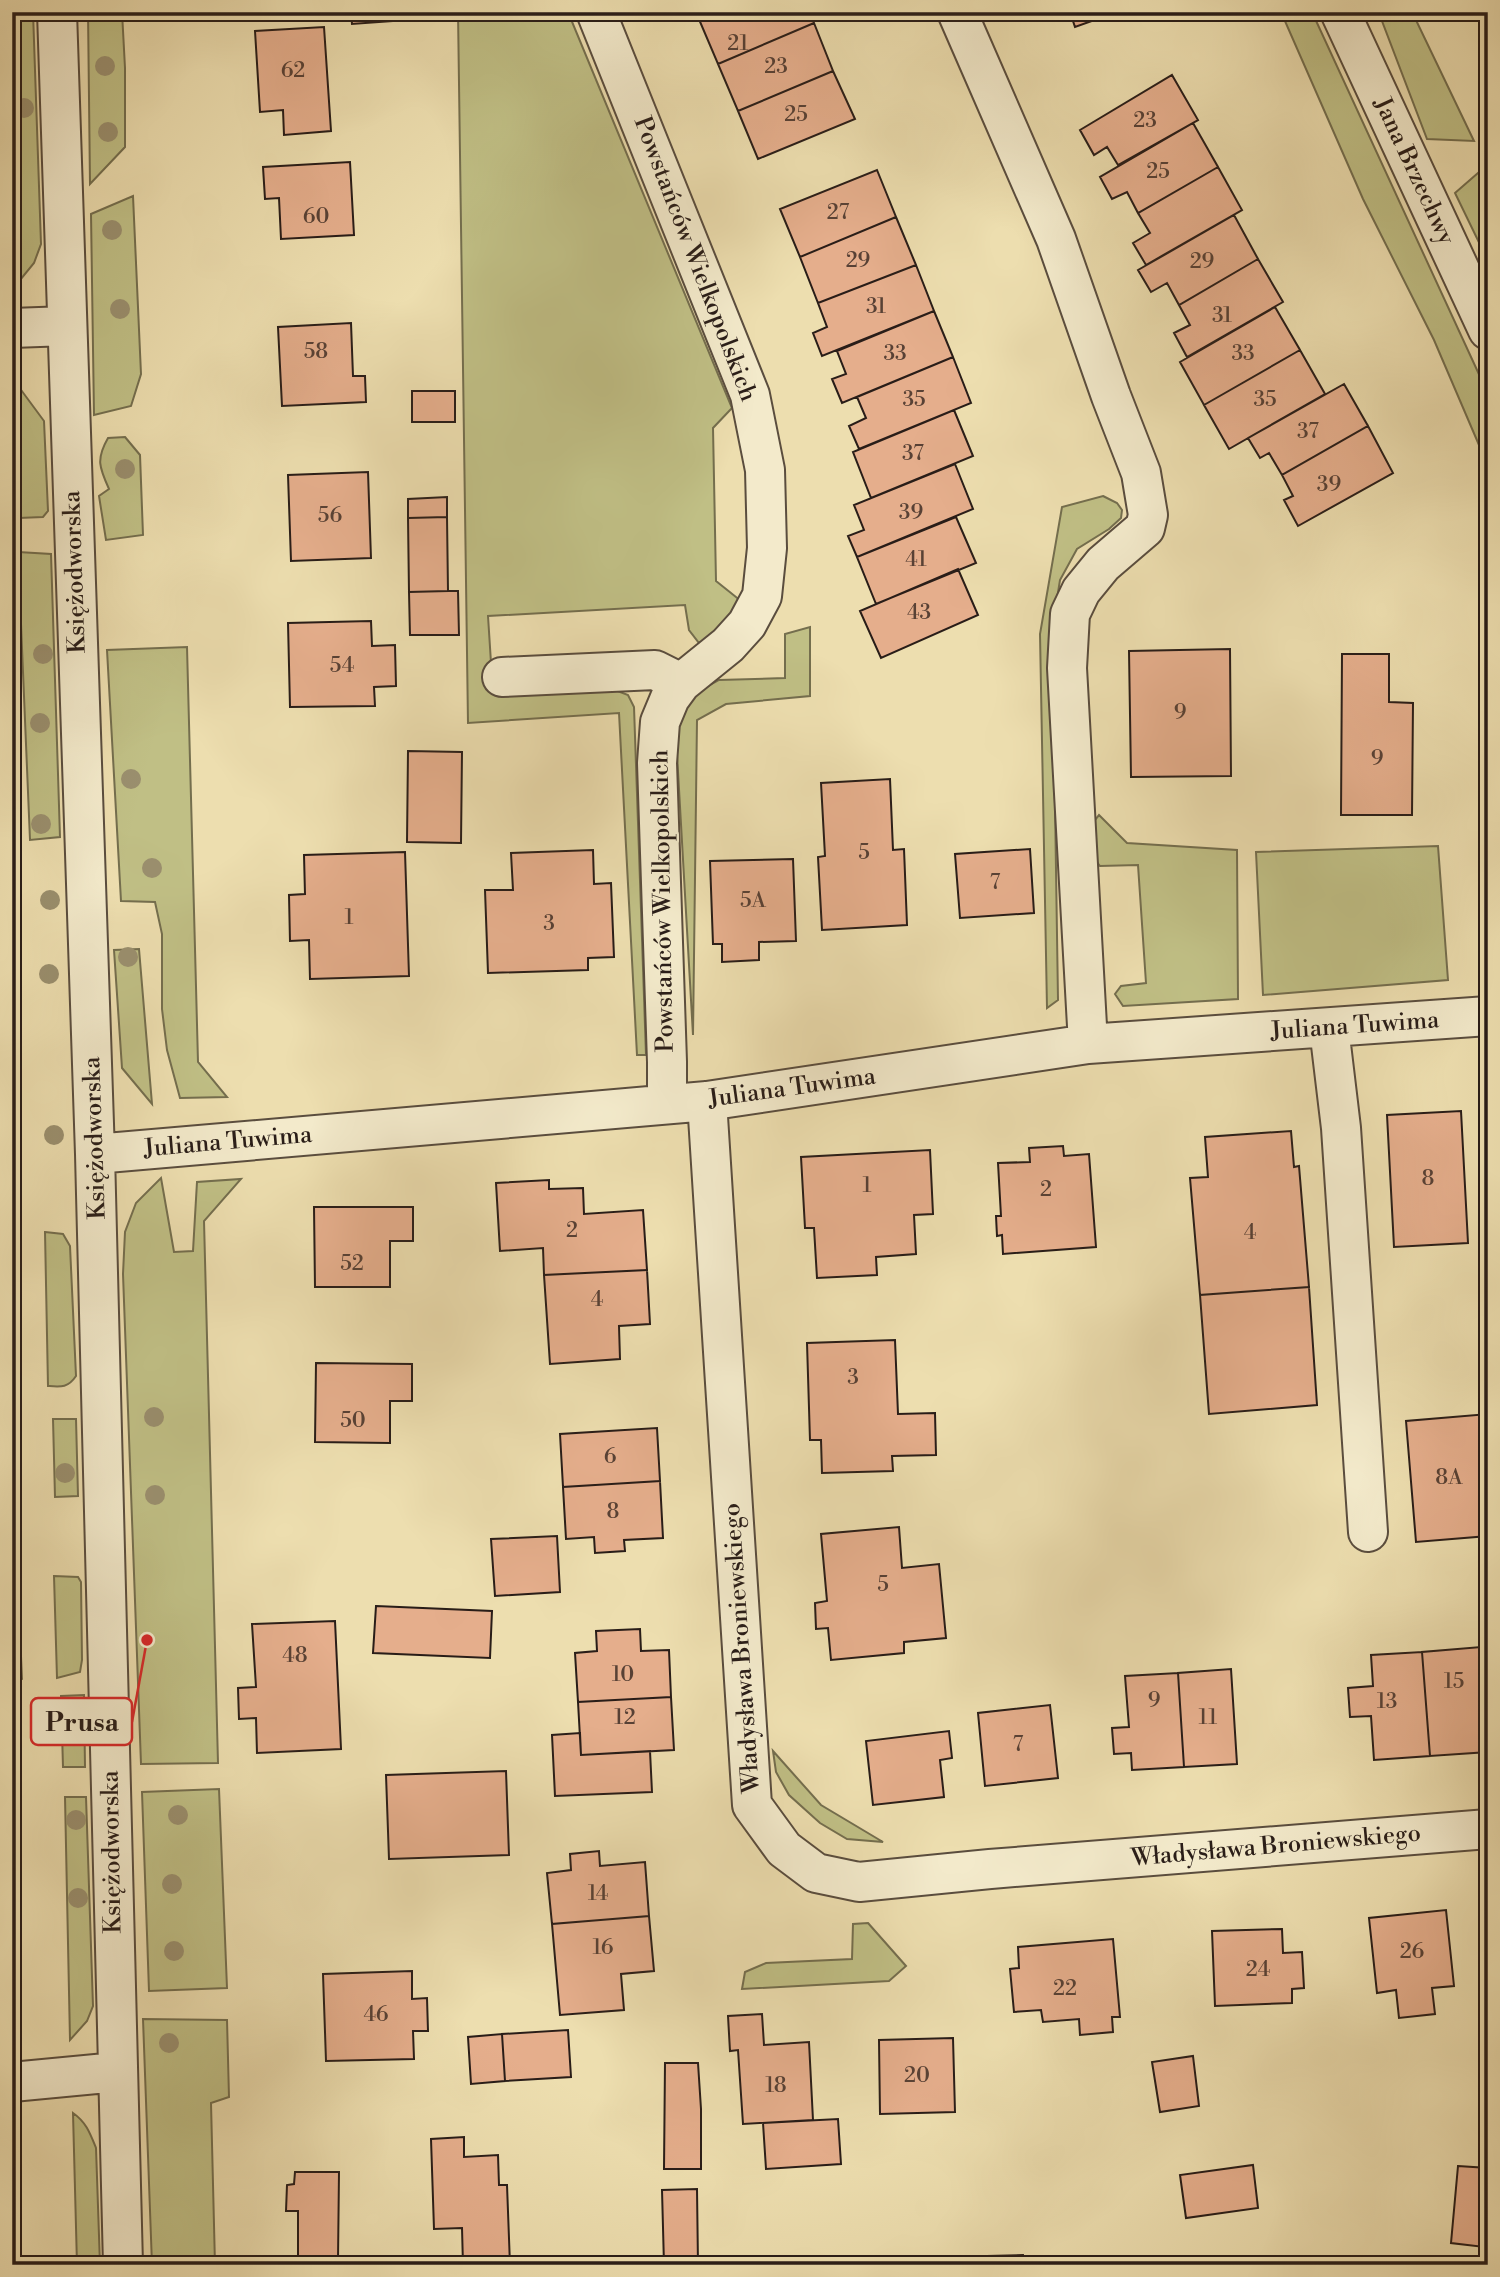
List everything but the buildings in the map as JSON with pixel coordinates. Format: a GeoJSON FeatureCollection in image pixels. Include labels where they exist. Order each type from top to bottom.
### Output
{"type":"FeatureCollection","features":[{"type":"Feature","properties":{"kind":"street","name":"Księżodworska"},"geometry":{"type":"LineString","coordinates":[[57,12],[95,1154],[123,2265]]}},
{"type":"Feature","properties":{"kind":"street","name":"Powstańców Wielkopolskich"},"geometry":{"type":"LineString","coordinates":[[596,12],[750,395],[765,470],[767,548],[762,596],[747,624],[728,645],[681,683],[670,698],[660,722],[657,763],[667,1104]]}},
{"type":"Feature","properties":{"kind":"street"},"geometry":{"type":"LineString","coordinates":[[957,12],[1056,239],[1141,473],[1148,515],[1145,528],[1103,564],[1081,592],[1070,614],[1067,668],[1088,1044]]}},
{"type":"Feature","properties":{"kind":"street","name":"Jana Brzechwy"},"geometry":{"type":"LineString","coordinates":[[1340,12],[1488,330]]}},
{"type":"Feature","properties":{"kind":"street"},"geometry":{"type":"LineString","coordinates":[[12,328],[67,326]]}},
{"type":"Feature","properties":{"kind":"street"},"geometry":{"type":"LineString","coordinates":[[502,677],[655,670],[681,683]]}},
{"type":"Feature","properties":{"kind":"street","name":"Juliana Tuwima"},"geometry":{"type":"LineString","coordinates":[[95,1154],[707,1101],[1088,1044],[1488,1016]]}},
{"type":"Feature","properties":{"kind":"street"},"geometry":{"type":"LineString","coordinates":[[1329,1028],[1341,1128],[1368,1531]]}},
{"type":"Feature","properties":{"kind":"street","name":"Władysława Broniewskiego"},"geometry":{"type":"LineString","coordinates":[[707,1101],[752,1805],[784,1849],[816,1873],[859,1882],[1488,1829]]}},
{"type":"Feature","properties":{"kind":"street"},"geometry":{"type":"LineString","coordinates":[[12,2082],[117,2072]]}},
{"type":"Feature","properties":{"kind":"shaded area"},"geometry":{"type":"Polygon","coordinates":[[[12,12],[33,12],[41,244],[34,263],[12,290],[12,12]]]}},
{"type":"Feature","properties":{"kind":"shaded area"},"geometry":{"type":"Polygon","coordinates":[[[88,12],[122,12],[125,68],[125,147],[90,184],[88,12]]]}},
{"type":"Feature","properties":{"kind":"shaded area"},"geometry":{"type":"Polygon","coordinates":[[[458,12],[568,12],[732,408],[713,428],[716,581],[741,601],[734,614],[718,632],[699,643],[689,630],[685,605],[488,616],[493,694],[615,690],[628,695],[634,707],[646,1055],[637,1055],[619,713],[468,723],[458,12]]]}},
{"type":"Feature","properties":{"kind":"shaded area"},"geometry":{"type":"Polygon","coordinates":[[[1281,12],[1312,12],[1488,393],[1488,466],[1434,340],[1363,199],[1281,12]]]}},
{"type":"Feature","properties":{"kind":"shaded area"},"geometry":{"type":"Polygon","coordinates":[[[1382,12],[1416,12],[1414,16],[1474,141],[1427,139],[1382,21],[1382,12]]]}},
{"type":"Feature","properties":{"kind":"shaded area"},"geometry":{"type":"Polygon","coordinates":[[[1486,166],[1488,169],[1488,261],[1455,193],[1486,166]]]}},
{"type":"Feature","properties":{"kind":"shaded area"},"geometry":{"type":"Polygon","coordinates":[[[133,196],[141,374],[131,406],[94,415],[91,214],[133,196]]]}},
{"type":"Feature","properties":{"kind":"shaded area"},"geometry":{"type":"Polygon","coordinates":[[[13,379],[44,421],[48,511],[43,517],[19,518],[13,379]]]}},
{"type":"Feature","properties":{"kind":"shaded area"},"geometry":{"type":"Polygon","coordinates":[[[125,437],[140,455],[143,535],[106,540],[99,496],[109,489],[101,469],[100,458],[108,438],[125,437]]]}},
{"type":"Feature","properties":{"kind":"shaded area"},"geometry":{"type":"Polygon","coordinates":[[[1103,496],[1117,503],[1122,510],[1121,518],[1077,549],[1060,580],[1055,611],[1053,673],[1058,1000],[1047,1008],[1040,634],[1062,507],[1103,496]]]}},
{"type":"Feature","properties":{"kind":"shaded area"},"geometry":{"type":"Polygon","coordinates":[[[18,552],[51,554],[60,837],[30,840],[18,552]]]}},
{"type":"Feature","properties":{"kind":"shaded area"},"geometry":{"type":"Polygon","coordinates":[[[810,627],[810,696],[726,704],[697,720],[693,1035],[675,719],[694,694],[719,680],[785,678],[785,634],[810,627]]]}},
{"type":"Feature","properties":{"kind":"shaded area"},"geometry":{"type":"Polygon","coordinates":[[[187,647],[198,1062],[227,1097],[180,1098],[167,1050],[162,1009],[162,934],[155,902],[121,901],[107,650],[187,647]]]}},
{"type":"Feature","properties":{"kind":"shaded area"},"geometry":{"type":"Polygon","coordinates":[[[1099,815],[1127,843],[1237,850],[1238,999],[1123,1006],[1115,994],[1121,986],[1146,983],[1138,865],[1100,866],[1090,853],[1090,826],[1099,815]]]}},
{"type":"Feature","properties":{"kind":"shaded area"},"geometry":{"type":"Polygon","coordinates":[[[1438,846],[1448,980],[1263,995],[1256,852],[1438,846]]]}},
{"type":"Feature","properties":{"kind":"shaded area"},"geometry":{"type":"Polygon","coordinates":[[[139,949],[152,1104],[122,1068],[114,950],[139,949]]]}},
{"type":"Feature","properties":{"kind":"shaded area"},"geometry":{"type":"Polygon","coordinates":[[[161,1178],[174,1252],[193,1251],[197,1182],[241,1179],[204,1221],[218,1763],[141,1764],[123,1274],[125,1232],[136,1203],[161,1178]]]}},
{"type":"Feature","properties":{"kind":"shaded area"},"geometry":{"type":"Polygon","coordinates":[[[45,1232],[63,1234],[70,1246],[76,1376],[67,1385],[60,1386],[48,1386],[45,1232]]]}},
{"type":"Feature","properties":{"kind":"shaded area"},"geometry":{"type":"Polygon","coordinates":[[[53,1419],[76,1419],[78,1496],[55,1497],[53,1419]]]}},
{"type":"Feature","properties":{"kind":"shaded area"},"geometry":{"type":"Polygon","coordinates":[[[12,1544],[16,1544],[22,1679],[17,1680],[12,1544]]]}},
{"type":"Feature","properties":{"kind":"shaded area"},"geometry":{"type":"Polygon","coordinates":[[[54,1576],[78,1577],[81,1582],[80,1672],[57,1678],[54,1576]]]}},
{"type":"Feature","properties":{"kind":"shaded area"},"geometry":{"type":"Polygon","coordinates":[[[84,1695],[85,1767],[63,1767],[61,1696],[84,1695]]]}},
{"type":"Feature","properties":{"kind":"shaded area"},"geometry":{"type":"Polygon","coordinates":[[[773,1751],[821,1805],[883,1842],[847,1839],[820,1823],[789,1795],[776,1772],[773,1751]]]}},
{"type":"Feature","properties":{"kind":"shaded area"},"geometry":{"type":"Polygon","coordinates":[[[219,1789],[227,1988],[149,1991],[142,1792],[219,1789]]]}},
{"type":"Feature","properties":{"kind":"shaded area"},"geometry":{"type":"Polygon","coordinates":[[[65,1797],[86,1797],[93,2006],[87,2021],[70,2040],[65,1797]]]}},
{"type":"Feature","properties":{"kind":"shaded area"},"geometry":{"type":"Polygon","coordinates":[[[868,1923],[906,1966],[889,1981],[742,1989],[745,1972],[766,1963],[852,1959],[853,1924],[868,1923]]]}},
{"type":"Feature","properties":{"kind":"shaded area"},"geometry":{"type":"Polygon","coordinates":[[[143,2019],[227,2020],[229,2097],[211,2103],[215,2265],[152,2265],[143,2019]]]}},
{"type":"Feature","properties":{"kind":"shaded area"},"geometry":{"type":"Polygon","coordinates":[[[73,2113],[90,2133],[96,2148],[100,2265],[77,2265],[73,2113]]]}},
{"type":"Feature","properties":{"kind":"place","name":"Prusa"},"geometry":{"type":"Point","coordinates":[147,1640]}}]}
